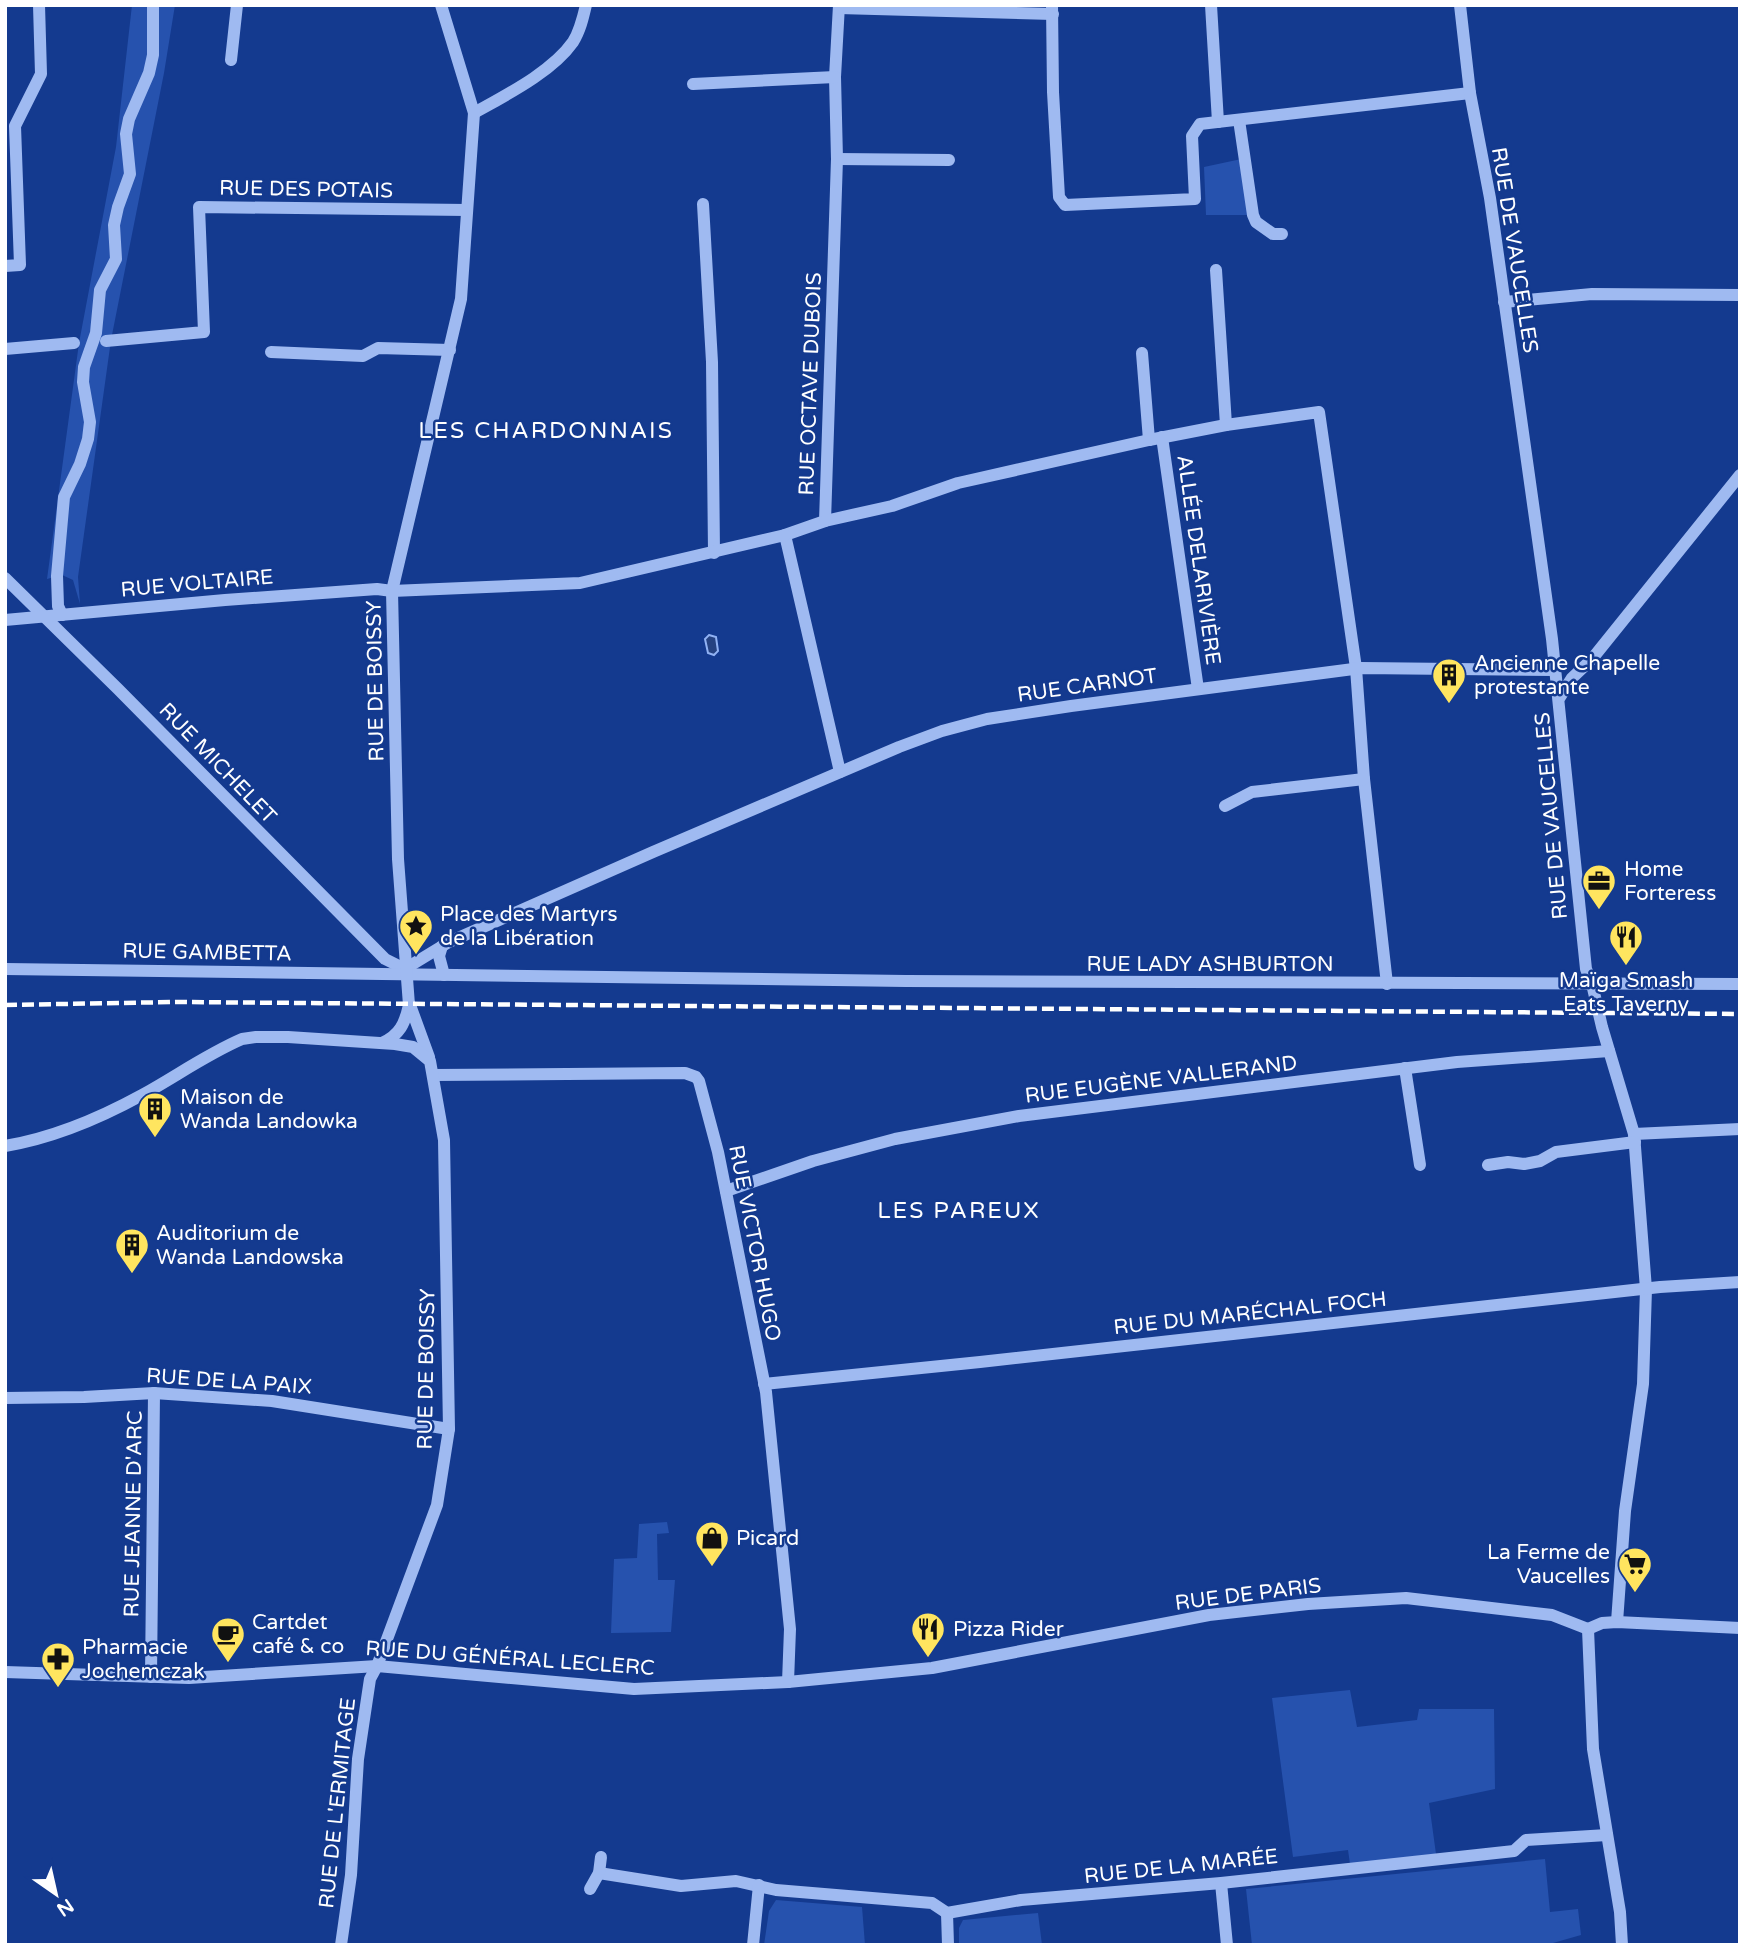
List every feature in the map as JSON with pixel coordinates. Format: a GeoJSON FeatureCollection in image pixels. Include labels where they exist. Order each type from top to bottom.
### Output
{"type":"FeatureCollection","features":[{"type":"Feature","properties":{"kind":"street"},"geometry":{"type":"LineString","coordinates":[[5,266],[20,265],[12,238],[15,126],[41,74],[39,5]]}},
{"type":"Feature","properties":{"kind":"street"},"geometry":{"type":"LineString","coordinates":[[62,615],[58,606],[57,576],[64,497],[80,464],[88,439],[90,422],[83,382],[84,367],[96,333],[100,290],[116,259],[114,225],[130,174],[127,134],[129,119],[149,73],[153,55],[153,5]]}},
{"type":"Feature","properties":{"kind":"street"},"geometry":{"type":"LineString","coordinates":[[231,60],[237,5]]}},
{"type":"Feature","properties":{"kind":"street"},"geometry":{"type":"LineString","coordinates":[[441,5],[474,113],[562,56],[580,29],[586,5]]}},
{"type":"Feature","properties":{"kind":"street"},"geometry":{"type":"LineString","coordinates":[[1211,5],[1218,122]]}},
{"type":"Feature","properties":{"kind":"street","name":"RUE DE VAUCELLES"},"geometry":{"type":"LineString","coordinates":[[1460,5],[1470,93],[1490,198],[1552,639],[1554,670],[1560,697],[1586,970],[1635,1138],[1646,1289],[1643,1384],[1625,1511],[1617,1622]]}},
{"type":"Feature","properties":{"kind":"street"},"geometry":{"type":"LineString","coordinates":[[839,7],[1052,10],[1059,197],[1065,205],[1195,199],[1192,136],[1200,124],[1470,93]]}},
{"type":"Feature","properties":{"kind":"street","name":"RUE OCTAVE DUBOIS"},"geometry":{"type":"LineString","coordinates":[[711,554],[785,535],[825,521],[837,159],[835,78],[839,7]]}},
{"type":"Feature","properties":{"kind":"street"},"geometry":{"type":"LineString","coordinates":[[693,84],[835,78]]}},
{"type":"Feature","properties":{"kind":"street","name":"RUE DE BOISSY"},"geometry":{"type":"LineString","coordinates":[[381,1043],[399,1033],[407,1017],[409,1005],[398,859],[392,591],[461,299],[474,113]]}},
{"type":"Feature","properties":{"kind":"street"},"geometry":{"type":"LineString","coordinates":[[1239,120],[1253,215],[1256,222],[1273,234],[1282,234]]}},
{"type":"Feature","properties":{"kind":"street"},"geometry":{"type":"LineString","coordinates":[[837,159],[949,160]]}},
{"type":"Feature","properties":{"kind":"street"},"geometry":{"type":"LineString","coordinates":[[703,204],[712,362],[711,554]]}},
{"type":"Feature","properties":{"kind":"street","name":"RUE DES POTAIS"},"geometry":{"type":"LineString","coordinates":[[106,341],[204,332],[199,207],[467,210]]}},
{"type":"Feature","properties":{"kind":"street"},"geometry":{"type":"LineString","coordinates":[[1216,270],[1226,425]]}},
{"type":"Feature","properties":{"kind":"street"},"geometry":{"type":"LineString","coordinates":[[1504,302],[1592,294],[1740,295]]}},
{"type":"Feature","properties":{"kind":"street"},"geometry":{"type":"LineString","coordinates":[[5,349],[74,343]]}},
{"type":"Feature","properties":{"kind":"street"},"geometry":{"type":"LineString","coordinates":[[271,352],[363,356],[378,348],[450,350]]}},
{"type":"Feature","properties":{"kind":"street","name":"ALLÉE DELARIVIÈRE"},"geometry":{"type":"LineString","coordinates":[[1142,352],[1198,690]]}},
{"type":"Feature","properties":{"kind":"street"},"geometry":{"type":"LineString","coordinates":[[825,521],[892,506],[958,483],[1156,438],[1319,412],[1356,668],[1364,779],[1387,984]]}},
{"type":"Feature","properties":{"kind":"street"},"geometry":{"type":"LineString","coordinates":[[1560,697],[1572,678],[1592,659],[1740,475]]}},
{"type":"Feature","properties":{"kind":"street"},"geometry":{"type":"LineString","coordinates":[[785,535],[840,772]]}},
{"type":"Feature","properties":{"kind":"street","name":"RUE VOLTAIRE"},"geometry":{"type":"LineString","coordinates":[[5,620],[377,589],[392,591],[580,583],[711,554]]}},
{"type":"Feature","properties":{"kind":"street","name":"RUE MICHELET"},"geometry":{"type":"LineString","coordinates":[[5,578],[376,951],[408,971]]}},
{"type":"Feature","properties":{"kind":"street","name":"RUE CARNOT"},"geometry":{"type":"LineString","coordinates":[[442,946],[840,772],[942,731],[987,719],[1356,668],[1554,670]]}},
{"type":"Feature","properties":{"kind":"street"},"geometry":{"type":"LineString","coordinates":[[1225,806],[1252,792],[1364,779]]}},
{"type":"Feature","properties":{"kind":"street"},"geometry":{"type":"LineString","coordinates":[[408,971],[442,946]]}},
{"type":"Feature","properties":{"kind":"street"},"geometry":{"type":"LineString","coordinates":[[408,971],[444,975],[439,956],[442,946]]}},
{"type":"Feature","properties":{"kind":"street","name":"RUE GAMBETTA"},"geometry":{"type":"LineString","coordinates":[[5,969],[408,971]]}},
{"type":"Feature","properties":{"kind":"street","name":"RUE LADY ASHBURTON"},"geometry":{"type":"LineString","coordinates":[[444,975],[1387,984],[1740,984]]}},
{"type":"Feature","properties":{"kind":"street","name":"RUE DE BOISSY"},"geometry":{"type":"LineString","coordinates":[[377,1666],[437,1505],[449,1429],[444,1140],[430,1061],[409,1005]]}},
{"type":"Feature","properties":{"kind":"street"},"geometry":{"type":"LineString","coordinates":[[5,1146],[25,1143],[74,1127],[140,1096],[242,1039],[288,1037],[381,1043],[413,1047],[430,1061]]}},
{"type":"Feature","properties":{"kind":"street","name":"RUE EUGÈNE VALLERAND"},"geometry":{"type":"LineString","coordinates":[[726,1191],[813,1161],[895,1139],[998,1119],[1405,1068],[1609,1051]]}},
{"type":"Feature","properties":{"kind":"street"},"geometry":{"type":"LineString","coordinates":[[1405,1068],[1420,1165]]}},
{"type":"Feature","properties":{"kind":"street","name":"RUE VICTOR HUGO"},"geometry":{"type":"LineString","coordinates":[[433,1075],[696,1077],[701,1086],[726,1191],[764,1384],[790,1629],[788,1682]]}},
{"type":"Feature","properties":{"kind":"street"},"geometry":{"type":"LineString","coordinates":[[1488,1165],[1532,1163],[1556,1152],[1635,1138],[1740,1129]]}},
{"type":"Feature","properties":{"kind":"street","name":"RUE DU MARÉCHAL FOCH"},"geometry":{"type":"LineString","coordinates":[[764,1384],[1646,1289],[1740,1282]]}},
{"type":"Feature","properties":{"kind":"street","name":"RUE DE LA PAIX"},"geometry":{"type":"LineString","coordinates":[[5,1398],[154,1393],[272,1401],[449,1429]]}},
{"type":"Feature","properties":{"kind":"street","name":"RUE JEANNE D'ARC"},"geometry":{"type":"LineString","coordinates":[[150,1677],[154,1393]]}},
{"type":"Feature","properties":{"kind":"street","name":"RUE DE PARIS"},"geometry":{"type":"LineString","coordinates":[[761,1683],[932,1668],[1209,1615],[1308,1604],[1406,1598],[1552,1615],[1588,1629]]}},
{"type":"Feature","properties":{"kind":"street"},"geometry":{"type":"LineString","coordinates":[[1622,1945],[1620,1912],[1593,1749],[1588,1629],[1602,1623],[1617,1622],[1740,1628]]}},
{"type":"Feature","properties":{"kind":"street","name":"RUE DU GÉNÉRAL LECLERC"},"geometry":{"type":"LineString","coordinates":[[5,1672],[150,1677],[265,1675],[377,1666],[617,1688],[761,1683]]}},
{"type":"Feature","properties":{"kind":"street","name":"RUE DE L'ERMITAGE"},"geometry":{"type":"LineString","coordinates":[[341,1945],[351,1875],[358,1759],[370,1679],[377,1666]]}},
{"type":"Feature","properties":{"kind":"street","name":"RUE DE LA MARÉE"},"geometry":{"type":"LineString","coordinates":[[599,1873],[681,1886],[736,1881],[776,1890],[932,1903],[947,1913],[1021,1900],[1221,1883],[1514,1851],[1526,1840],[1607,1835]]}},
{"type":"Feature","properties":{"kind":"street"},"geometry":{"type":"LineString","coordinates":[[590,1889],[599,1873],[601,1857]]}},
{"type":"Feature","properties":{"kind":"street"},"geometry":{"type":"LineString","coordinates":[[1221,1883],[1227,1945]]}},
{"type":"Feature","properties":{"kind":"street"},"geometry":{"type":"LineString","coordinates":[[753,1945],[759,1885]]}},
{"type":"Feature","properties":{"kind":"street"},"geometry":{"type":"LineString","coordinates":[[947,1913],[948,1945]]}},
{"type":"Feature","properties":{"kind":"shaded area"},"geometry":{"type":"Polygon","coordinates":[[[132,5],[175,5],[111,340],[78,577],[80,604],[73,580],[62,575],[47,579],[79,343],[116,147],[132,5]]]}},
{"type":"Feature","properties":{"kind":"shaded area"},"geometry":{"type":"Polygon","coordinates":[[[1246,158],[1253,215],[1206,215],[1204,167],[1246,158]]]}},
{"type":"Feature","properties":{"kind":"shaded area"},"geometry":{"type":"Polygon","coordinates":[[[709,635],[716,637],[718,651],[714,655],[708,653],[705,639],[709,635]]]}},
{"type":"Feature","properties":{"kind":"shaded area"},"geometry":{"type":"Polygon","coordinates":[[[667,1522],[669,1533],[657,1534],[658,1580],[675,1580],[671,1632],[611,1633],[614,1559],[637,1558],[639,1524],[667,1522]]]}},
{"type":"Feature","properties":{"kind":"shaded area"},"geometry":{"type":"Polygon","coordinates":[[[1350,1690],[1357,1727],[1417,1720],[1419,1709],[1494,1709],[1495,1789],[1429,1803],[1436,1854],[1350,1864],[1348,1850],[1293,1857],[1272,1698],[1350,1690]]]}},
{"type":"Feature","properties":{"kind":"shaded area"},"geometry":{"type":"Polygon","coordinates":[[[1545,1859],[1550,1912],[1578,1909],[1581,1935],[1546,1945],[1252,1945],[1246,1889],[1545,1859]]]}},
{"type":"Feature","properties":{"kind":"shaded area"},"geometry":{"type":"Polygon","coordinates":[[[776,1900],[862,1907],[865,1945],[764,1945],[769,1911],[776,1900]]]}},
{"type":"Feature","properties":{"kind":"shaded area"},"geometry":{"type":"Polygon","coordinates":[[[1038,1913],[1042,1945],[959,1945],[959,1928],[963,1920],[1038,1913]]]}},
{"type":"Feature","properties":{"kind":"railway"},"geometry":{"type":"LineString","coordinates":[[5,1005],[176,1002],[1740,1014]]}},
{"type":"Feature","properties":{"kind":"place","name":"Ancienne Chapelle protestante"},"geometry":{"type":"Point","coordinates":[1449,705]}},
{"type":"Feature","properties":{"kind":"place","name":"Home Forteress"},"geometry":{"type":"Point","coordinates":[1599,911]}},
{"type":"Feature","properties":{"kind":"place","name":"Place des Martyrs de la Libération"},"geometry":{"type":"Point","coordinates":[416,956]}},
{"type":"Feature","properties":{"kind":"place","name":"Maïga Smash Eats Taverny"},"geometry":{"type":"Point","coordinates":[1626,967]}},
{"type":"Feature","properties":{"kind":"place","name":"Maison de Wanda Landowka"},"geometry":{"type":"Point","coordinates":[155,1139]}},
{"type":"Feature","properties":{"kind":"place","name":"Auditorium de Wanda Landowska"},"geometry":{"type":"Point","coordinates":[132,1275]}},
{"type":"Feature","properties":{"kind":"place","name":"Picard"},"geometry":{"type":"Point","coordinates":[712,1568]}},
{"type":"Feature","properties":{"kind":"place","name":"La Ferme de Vaucelles"},"geometry":{"type":"Point","coordinates":[1635,1594]}},
{"type":"Feature","properties":{"kind":"place","name":"Pizza Rider"},"geometry":{"type":"Point","coordinates":[928,1659]}},
{"type":"Feature","properties":{"kind":"place","name":"Cartdet café & co"},"geometry":{"type":"Point","coordinates":[228,1664]}},
{"type":"Feature","properties":{"kind":"place","name":"Pharmacie Jochemczak"},"geometry":{"type":"Point","coordinates":[58,1689]}},
{"type":"Feature","properties":{"kind":"district","name":"LES CHARDONNAIS"},"geometry":{"type":"Point","coordinates":[546,430]}},
{"type":"Feature","properties":{"kind":"district","name":"LES PAREUX"},"geometry":{"type":"Point","coordinates":[959,1210]}}]}
